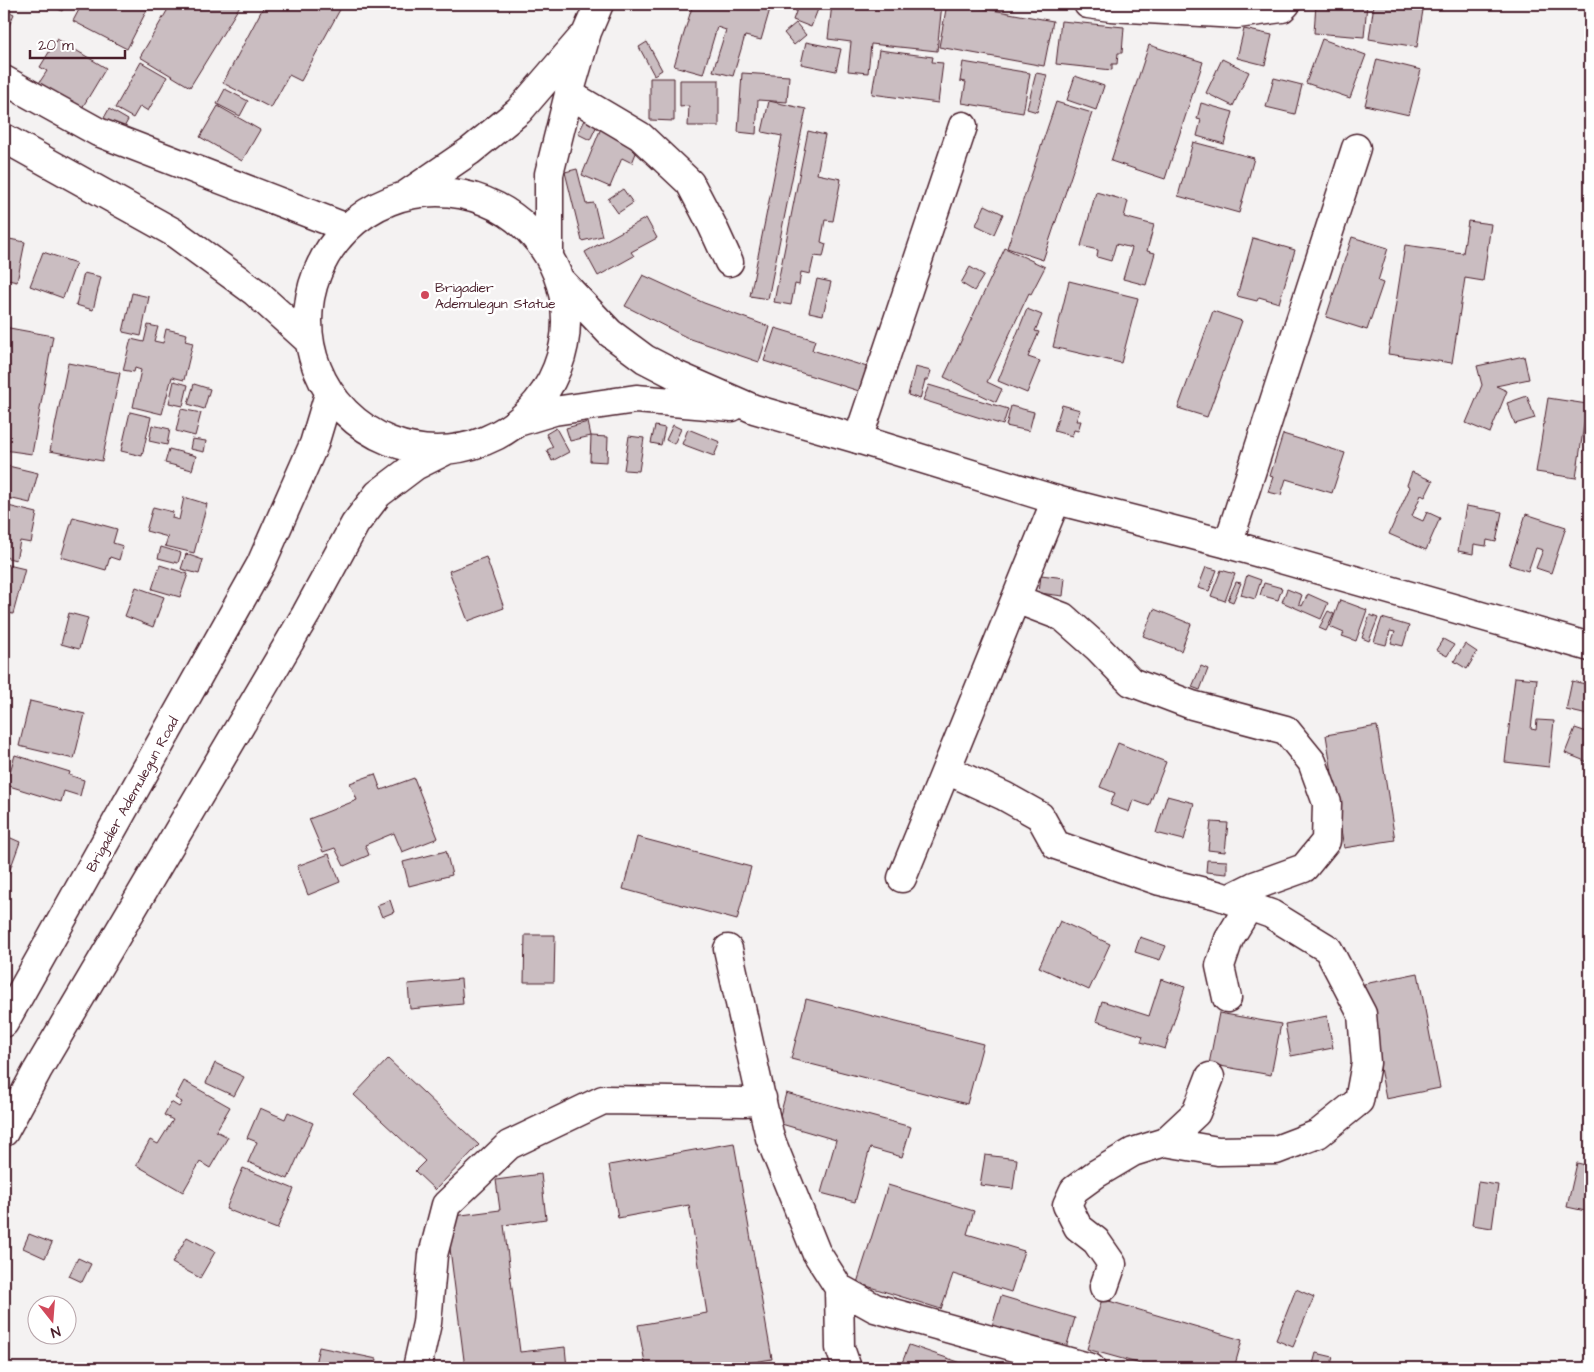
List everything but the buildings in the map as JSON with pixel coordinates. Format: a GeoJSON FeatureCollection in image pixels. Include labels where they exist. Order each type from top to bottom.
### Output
{"type":"FeatureCollection","features":[{"type":"Feature","properties":{"kind":"main road"},"geometry":{"type":"LineString","coordinates":[[549,255],[549,174],[587,32],[600,4]]}},
{"type":"Feature","properties":{"kind":"main road"},"geometry":{"type":"LineString","coordinates":[[1088,4],[1237,14],[1282,8],[1286,4]]}},
{"type":"Feature","properties":{"kind":"main road"},"geometry":{"type":"LineString","coordinates":[[445,451],[411,448],[379,438],[350,419],[328,394],[308,339],[308,299],[322,260],[346,228],[374,208],[406,195],[470,151],[519,111],[587,32]]}},
{"type":"Feature","properties":{"kind":"main road"},"geometry":{"type":"LineString","coordinates":[[4,80],[98,132],[346,228]]}},
{"type":"Feature","properties":{"kind":"main road"},"geometry":{"type":"LineString","coordinates":[[569,94],[640,136],[690,183],[729,262]]}},
{"type":"Feature","properties":{"kind":"main road"},"geometry":{"type":"LineString","coordinates":[[858,438],[964,126]]}},
{"type":"Feature","properties":{"kind":"main road"},"geometry":{"type":"LineString","coordinates":[[4,138],[173,232],[255,292],[308,339]]}},
{"type":"Feature","properties":{"kind":"main road"},"geometry":{"type":"LineString","coordinates":[[1228,544],[1356,148]]}},
{"type":"Feature","properties":{"kind":"main road"},"geometry":{"type":"LineString","coordinates":[[406,195],[447,192],[488,202],[523,223],[549,255],[560,280],[567,310],[565,341],[557,371],[541,398],[520,421]]}},
{"type":"Feature","properties":{"kind":"main road"},"geometry":{"type":"LineString","coordinates":[[560,280],[610,333],[645,359],[676,375],[754,409],[858,438],[1056,500],[1228,544],[1590,647]]}},
{"type":"Feature","properties":{"kind":"main road","name":"Brigadier Ademulegun Road"},"geometry":{"type":"LineString","coordinates":[[4,1023],[261,564],[314,444],[328,394]]}},
{"type":"Feature","properties":{"kind":"main road"},"geometry":{"type":"LineString","coordinates":[[4,1132],[37,1071],[306,614],[355,524],[378,494],[415,466],[445,451],[485,440],[520,421],[554,411],[636,399],[754,409]]}},
{"type":"Feature","properties":{"kind":"main road"},"geometry":{"type":"LineString","coordinates":[[902,878],[1056,500]]}},
{"type":"Feature","properties":{"kind":"main road"},"geometry":{"type":"LineString","coordinates":[[1016,599],[1063,617],[1098,648],[1131,682],[1192,705],[1286,730],[1312,762],[1327,803],[1326,841],[1304,868],[1254,886],[1238,902],[1220,966],[1227,998]]}},
{"type":"Feature","properties":{"kind":"main road"},"geometry":{"type":"LineString","coordinates":[[947,770],[1004,796],[1040,816],[1056,845],[1160,881],[1217,895],[1271,914],[1328,948],[1362,1014],[1366,1063],[1359,1101],[1318,1134],[1276,1150],[1218,1151],[1165,1142]]}},
{"type":"Feature","properties":{"kind":"main road"},"geometry":{"type":"LineString","coordinates":[[728,949],[770,1138],[816,1252],[839,1288],[875,1308],[1091,1368]]}},
{"type":"Feature","properties":{"kind":"main road"},"geometry":{"type":"LineString","coordinates":[[1104,1287],[1112,1264],[1096,1242],[1078,1227],[1067,1205],[1074,1190],[1096,1174],[1133,1152],[1165,1142],[1196,1113],[1210,1077]]}},
{"type":"Feature","properties":{"kind":"main road"},"geometry":{"type":"LineString","coordinates":[[417,1368],[428,1323],[433,1255],[446,1205],[509,1145],[603,1100],[746,1102],[762,1098]]}},
{"type":"Feature","properties":{"kind":"main road"},"geometry":{"type":"LineString","coordinates":[[839,1288],[840,1348],[847,1368]]}},
{"type":"Feature","properties":{"kind":"place","name":"Brigadier Ademulegun Statue"},"geometry":{"type":"Point","coordinates":[425,295]}}]}
